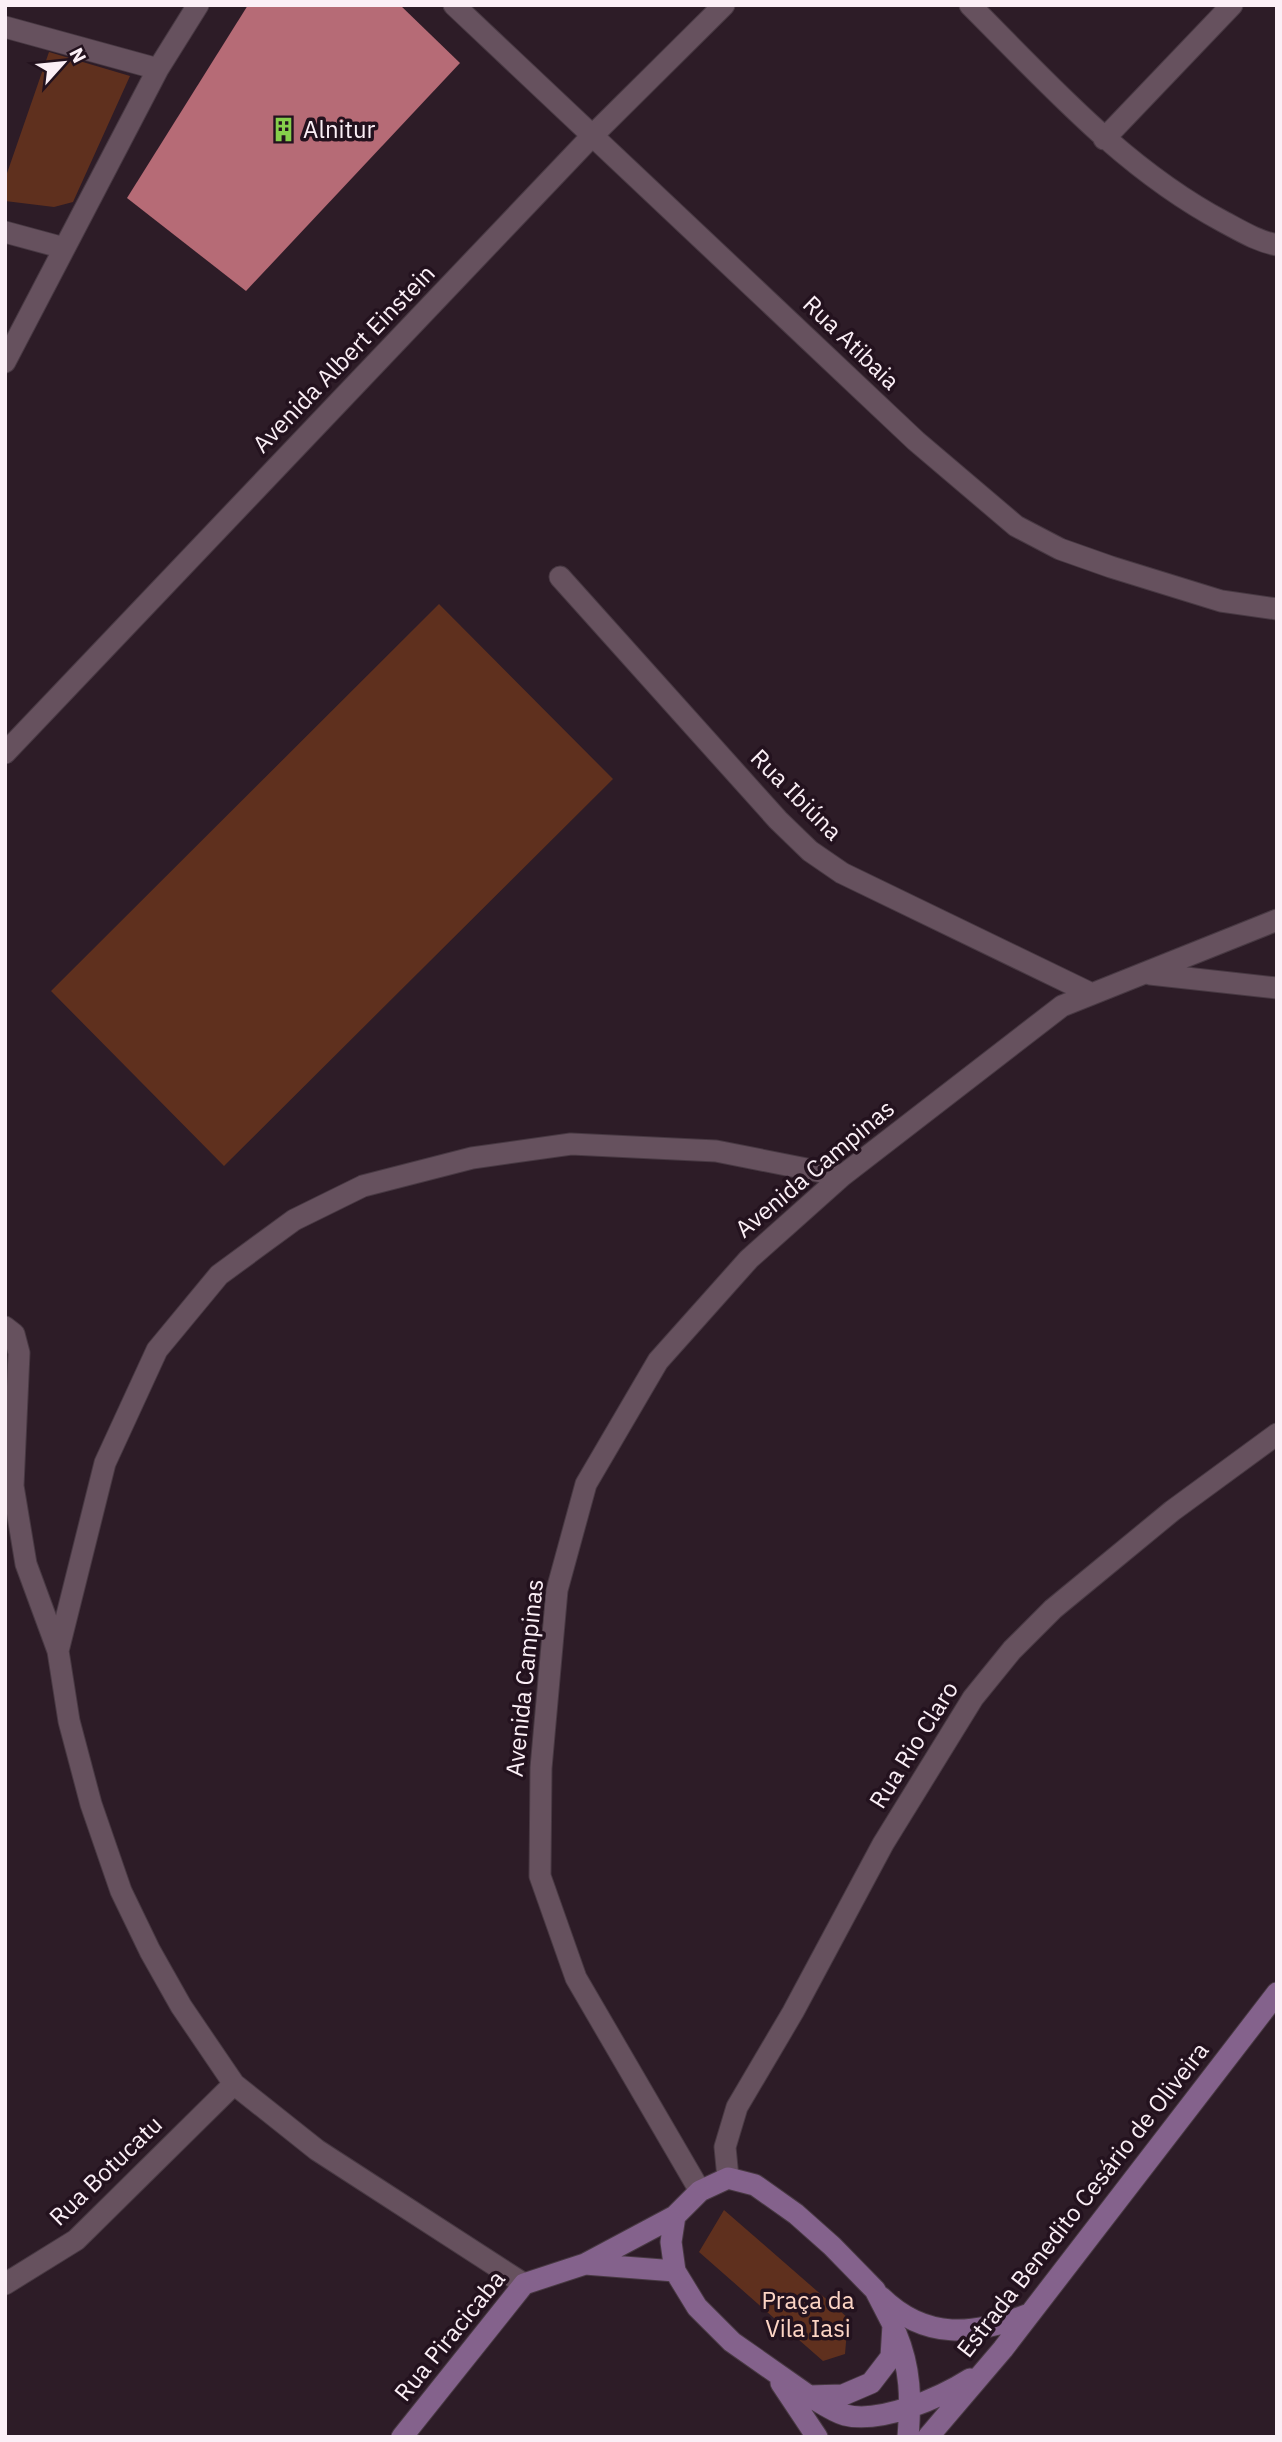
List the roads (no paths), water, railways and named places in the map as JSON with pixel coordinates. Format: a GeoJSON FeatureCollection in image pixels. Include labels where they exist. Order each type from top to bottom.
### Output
{"type":"FeatureCollection","features":[{"type":"Feature","properties":{"kind":"main road","name":"Estrada Benedito Cesário de Oliveira"},"geometry":{"type":"LineString","coordinates":[[928,2437],[1031,2313],[1277,1993]]}},
{"type":"Feature","properties":{"kind":"main road"},"geometry":{"type":"LineString","coordinates":[[700,2191],[728,2178],[755,2185],[796,2214],[832,2246],[890,2306],[917,2322],[950,2332],[995,2327],[1031,2313]]}},
{"type":"Feature","properties":{"kind":"main road","name":"Rua Piracicaba"},"geometry":{"type":"LineString","coordinates":[[402,2437],[524,2284],[585,2264],[675,2216],[700,2191]]}},
{"type":"Feature","properties":{"kind":"main road"},"geometry":{"type":"LineString","coordinates":[[675,2216],[671,2242],[675,2271],[697,2307],[732,2342],[773,2373],[845,2415],[881,2415],[910,2406],[957,2387],[984,2370]]}},
{"type":"Feature","properties":{"kind":"main road","name":"Rua Piracicaba"},"geometry":{"type":"LineString","coordinates":[[585,2264],[675,2271]]}},
{"type":"Feature","properties":{"kind":"main road"},"geometry":{"type":"LineString","coordinates":[[875,2290],[905,2354],[910,2406],[908,2437]]}},
{"type":"Feature","properties":{"kind":"main road"},"geometry":{"type":"LineString","coordinates":[[809,2396],[844,2395],[872,2383],[891,2357],[893,2325]]}},
{"type":"Feature","properties":{"kind":"main road"},"geometry":{"type":"LineString","coordinates":[[773,2373],[817,2437]]}},
{"type":"Feature","properties":{"kind":"street"},"geometry":{"type":"LineString","coordinates":[[5,362],[158,69],[198,5]]}},
{"type":"Feature","properties":{"kind":"street","name":"Rua Atibaia"},"geometry":{"type":"LineString","coordinates":[[454,5],[916,441],[1016,526],[1060,549],[1111,567],[1221,601],[1277,609]]}},
{"type":"Feature","properties":{"kind":"street","name":"Avenida Albert Einstein"},"geometry":{"type":"LineString","coordinates":[[5,753],[591,137],[724,5]]}},
{"type":"Feature","properties":{"kind":"street"},"geometry":{"type":"LineString","coordinates":[[970,5],[1104,139],[1187,202],[1262,242],[1277,245]]}},
{"type":"Feature","properties":{"kind":"street"},"geometry":{"type":"LineString","coordinates":[[1104,139],[1232,5]]}},
{"type":"Feature","properties":{"kind":"street"},"geometry":{"type":"LineString","coordinates":[[5,27],[158,69]]}},
{"type":"Feature","properties":{"kind":"street"},"geometry":{"type":"LineString","coordinates":[[5,232],[64,248]]}},
{"type":"Feature","properties":{"kind":"street","name":"Rua Ibiúna"},"geometry":{"type":"LineString","coordinates":[[560,577],[778,820],[810,851],[842,873],[1090,993]]}},
{"type":"Feature","properties":{"kind":"street","name":"Avenida Campinas"},"geometry":{"type":"LineString","coordinates":[[700,2191],[576,1978],[540,1876],[541,1768],[557,1590],[586,1483],[659,1361],[748,1259],[842,1176],[1062,1006],[1277,920]]}},
{"type":"Feature","properties":{"kind":"street","name":"Avenida Campinas"},"geometry":{"type":"LineString","coordinates":[[1145,974],[1277,988]]}},
{"type":"Feature","properties":{"kind":"street"},"geometry":{"type":"LineString","coordinates":[[58,1651],[105,1463],[157,1350],[219,1275],[294,1220],[363,1186],[472,1158],[571,1144],[716,1150],[842,1176]]}},
{"type":"Feature","properties":{"kind":"street"},"geometry":{"type":"LineString","coordinates":[[5,1327],[14,1334],[19,1353],[13,1486],[26,1564],[58,1651],[75,1745],[94,1814],[121,1891],[181,2006],[234,2084],[317,2150],[524,2284]]}},
{"type":"Feature","properties":{"kind":"street","name":"Rua Rio Claro"},"geometry":{"type":"LineString","coordinates":[[728,2178],[725,2147],[737,2108],[793,2012],[883,1844],[973,1698],[1012,1650],[1053,1609],[1172,1511],[1277,1434]]}},
{"type":"Feature","properties":{"kind":"street","name":"Rua Botucatu"},"geometry":{"type":"LineString","coordinates":[[5,2284],[76,2240],[234,2084]]}},
{"type":"Feature","properties":{"kind":"place","name":"Alnitur"},"geometry":{"type":"Point","coordinates":[283,130]}},
{"type":"Feature","properties":{"kind":"park label","name":"Praça da Vila Iasi"},"geometry":{"type":"Point","coordinates":[808,2315]}}]}
